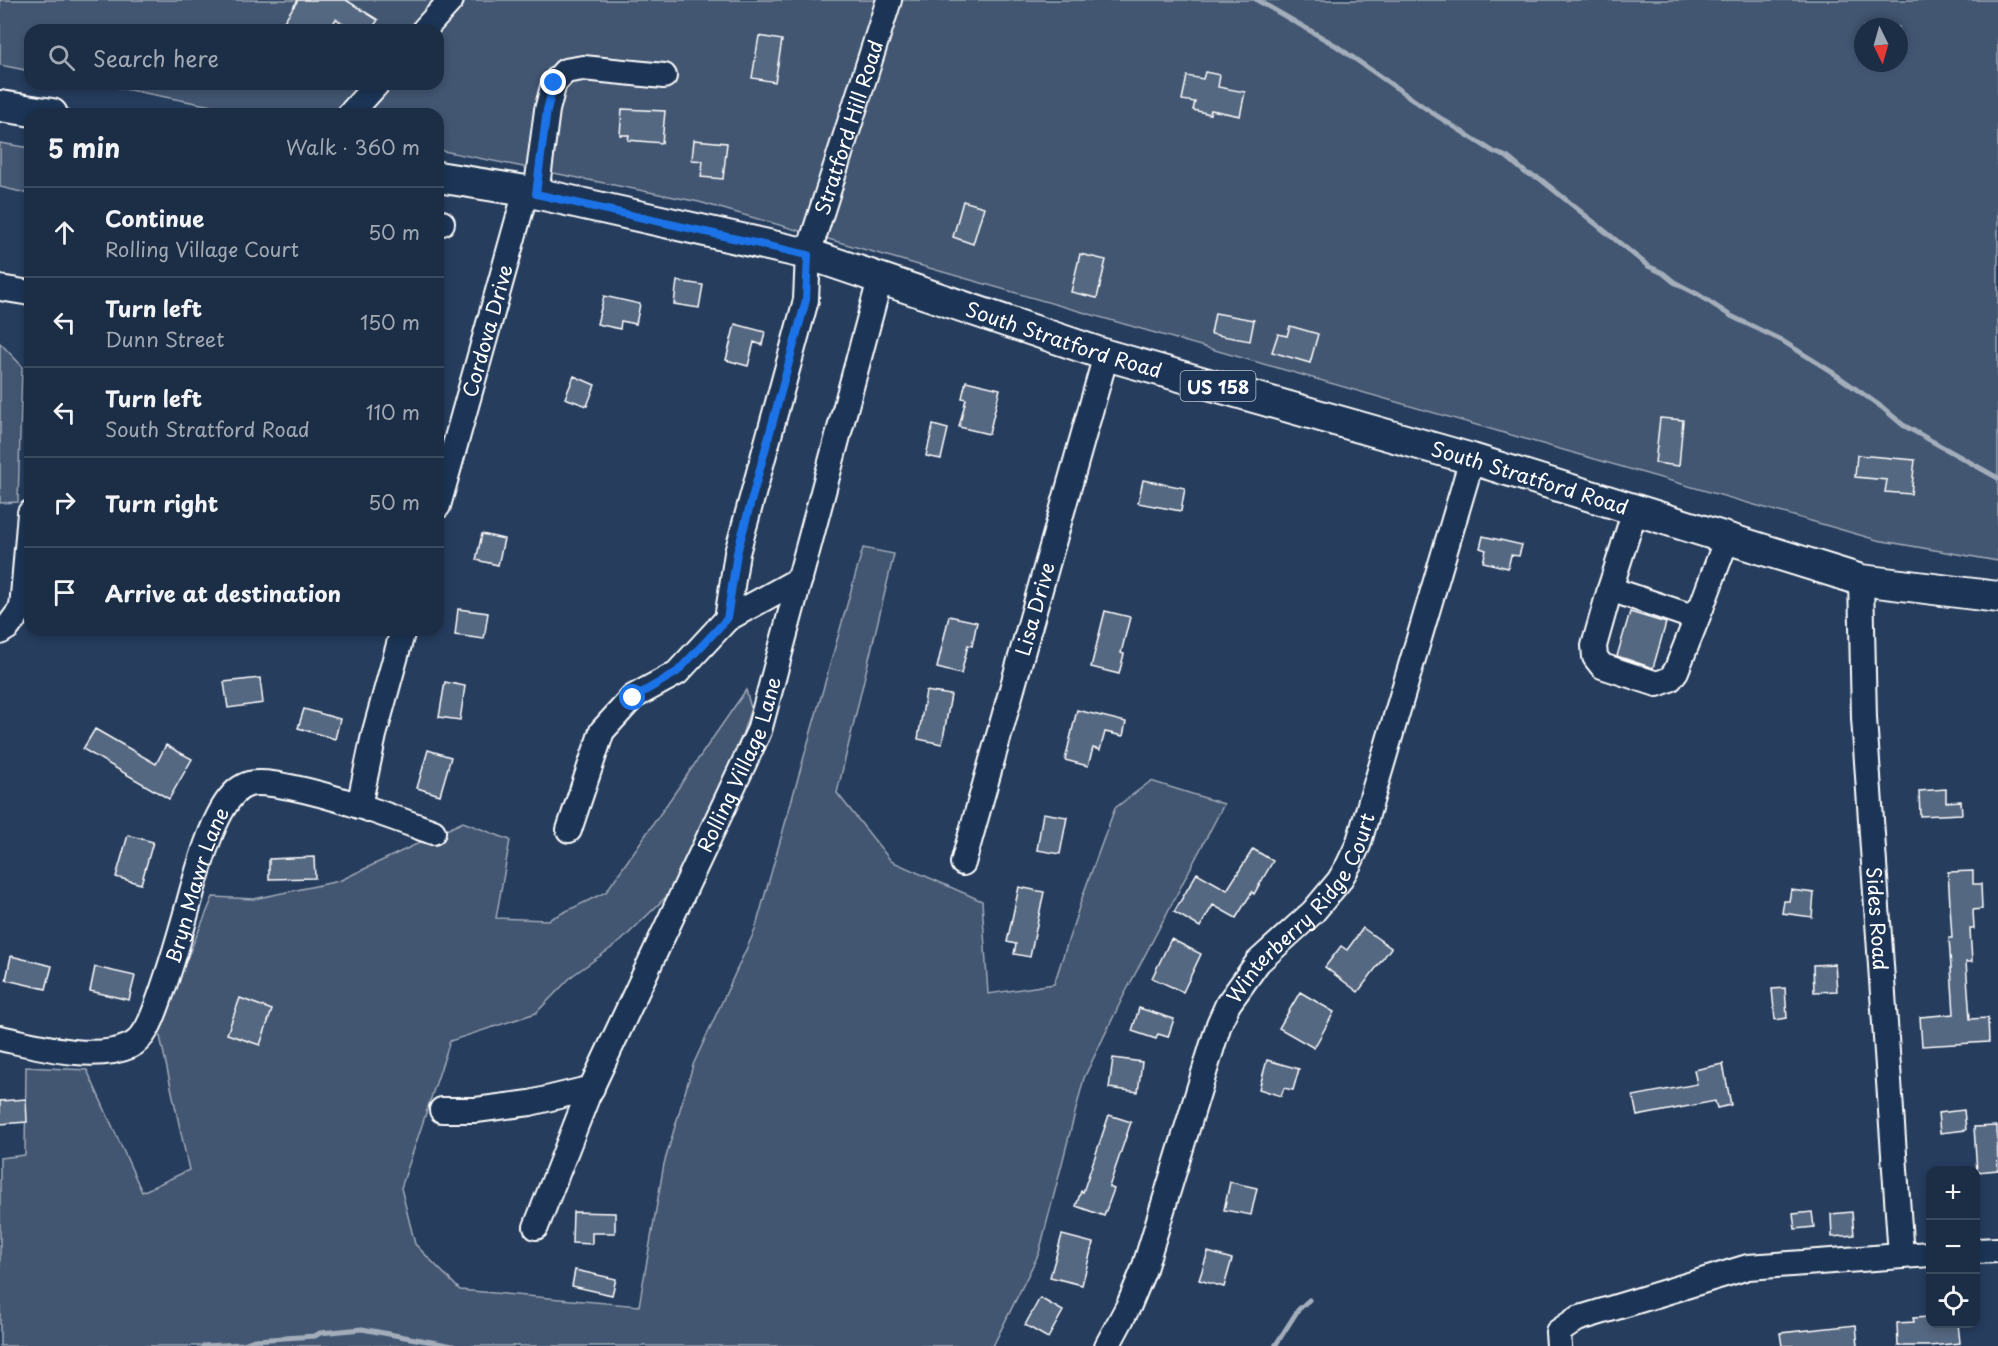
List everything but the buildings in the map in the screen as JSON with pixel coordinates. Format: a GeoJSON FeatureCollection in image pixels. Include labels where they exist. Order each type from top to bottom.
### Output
{"type":"FeatureCollection","features":[{"type":"Feature","properties":{"kind":"main road"},"geometry":{"type":"LineString","coordinates":[[0,106],[24,110]]}},
{"type":"Feature","properties":{"kind":"main road","name":"South Stratford Road"},"geometry":{"type":"LineString","coordinates":[[444,178],[531,193],[808,255],[1106,355],[1472,459],[1861,580],[1998,597]]}},
{"type":"Feature","properties":{"kind":"street"},"geometry":{"type":"LineString","coordinates":[[429,24],[451,0]]}},
{"type":"Feature","properties":{"kind":"street","name":"Stratford Hill Road"},"geometry":{"type":"LineString","coordinates":[[727,619],[737,553],[806,300],[808,255],[889,0]]}},
{"type":"Feature","properties":{"kind":"street","name":"Cordova Drive"},"geometry":{"type":"LineString","coordinates":[[444,486],[531,193],[554,83],[565,71],[583,68],[664,76]]}},
{"type":"Feature","properties":{"kind":"street"},"geometry":{"type":"LineString","coordinates":[[355,108],[371,90]]}},
{"type":"Feature","properties":{"kind":"street","name":"Rolling Village Lane"},"geometry":{"type":"LineString","coordinates":[[536,1227],[592,1088],[759,731],[879,279]]}},
{"type":"Feature","properties":{"kind":"street"},"geometry":{"type":"LineString","coordinates":[[0,288],[24,292]]}},
{"type":"Feature","properties":{"kind":"street","name":"Lisa Drive"},"geometry":{"type":"LineString","coordinates":[[963,863],[1106,355]]}},
{"type":"Feature","properties":{"kind":"street","name":"Winterberry Ridge Court"},"geometry":{"type":"LineString","coordinates":[[1107,1346],[1129,1305],[1144,1269],[1219,1024],[1228,1004],[1258,962],[1327,896],[1349,864],[1358,845],[1472,459]]}},
{"type":"Feature","properties":{"kind":"street"},"geometry":{"type":"LineString","coordinates":[[1635,510],[1594,646],[1594,657],[1602,666],[1657,684],[1670,679],[1676,671],[1727,538]]}},
{"type":"Feature","properties":{"kind":"street"},"geometry":{"type":"LineString","coordinates":[[569,830],[602,731],[633,698],[677,672],[727,619],[800,579]]}},
{"type":"Feature","properties":{"kind":"street","name":"Sides Road"},"geometry":{"type":"LineString","coordinates":[[1861,580],[1864,718],[1901,1256]]}},
{"type":"Feature","properties":{"kind":"street"},"geometry":{"type":"LineString","coordinates":[[0,632],[19,615],[22,608],[24,584]]}},
{"type":"Feature","properties":{"kind":"street"},"geometry":{"type":"LineString","coordinates":[[1610,589],[1686,615],[1693,614],[1701,608]]}},
{"type":"Feature","properties":{"kind":"street"},"geometry":{"type":"LineString","coordinates":[[359,806],[374,735],[401,636]]}},
{"type":"Feature","properties":{"kind":"street","name":"Bryn Mawr Lane"},"geometry":{"type":"LineString","coordinates":[[0,1038],[49,1048],[104,1052],[131,1046],[141,1036],[153,1016],[169,972],[200,864],[213,828],[223,807],[242,786],[256,783],[310,791],[433,832]]}},
{"type":"Feature","properties":{"kind":"street"},"geometry":{"type":"LineString","coordinates":[[442,1110],[476,1110],[530,1103],[592,1088]]}},
{"type":"Feature","properties":{"kind":"street"},"geometry":{"type":"LineString","coordinates":[[1980,1251],[1998,1250]]}},
{"type":"Feature","properties":{"kind":"street"},"geometry":{"type":"LineString","coordinates":[[1559,1346],[1558,1332],[1577,1319],[1748,1267],[1926,1254]]}},
{"type":"Feature","properties":{"kind":"shaded area"},"geometry":{"type":"Polygon","coordinates":[[[0,0],[1998,0],[1998,561],[1877,540],[699,202],[444,151],[444,108],[221,108],[130,90],[444,90],[444,24],[24,24],[24,70],[0,65],[0,0]]]}},
{"type":"Feature","properties":{"kind":"shaded area"},"geometry":{"type":"Polygon","coordinates":[[[0,143],[24,147],[24,193],[0,187],[0,143]]]}},
{"type":"Feature","properties":{"kind":"shaded area"},"geometry":{"type":"Polygon","coordinates":[[[0,343],[22,366],[18,502],[0,503],[0,343]]]}},
{"type":"Feature","properties":{"kind":"shaded area"},"geometry":{"type":"Polygon","coordinates":[[[863,548],[894,554],[837,793],[891,861],[982,901],[988,994],[1054,984],[1115,808],[1151,781],[1224,804],[1121,1001],[1084,1078],[1039,1253],[993,1346],[0,1346],[0,1158],[25,1155],[26,1067],[87,1070],[142,1192],[189,1170],[158,1027],[213,897],[254,899],[339,881],[463,822],[510,840],[496,918],[548,920],[606,892],[746,690],[751,708],[724,789],[668,895],[621,941],[572,976],[536,1013],[450,1041],[401,1188],[415,1244],[460,1290],[639,1306],[664,1164],[693,1065],[755,930],[863,548]]]}},
{"type":"Feature","properties":{"kind":"waterway"},"geometry":{"type":"LineString","coordinates":[[1257,0],[1335,45],[1431,112],[1494,152],[1507,157],[1526,173],[1539,178],[1648,266],[1731,316],[1781,340],[1832,372],[1903,425],[1998,478]]}},
{"type":"Feature","properties":{"kind":"waterway"},"geometry":{"type":"LineString","coordinates":[[1275,1346],[1298,1310],[1309,1300]]}},
{"type":"Feature","properties":{"kind":"waterway"},"geometry":{"type":"LineString","coordinates":[[203,1346],[243,1344],[254,1340],[315,1336],[320,1333],[362,1329],[453,1346]]}},
{"type":"Feature","properties":{"kind":"route"},"geometry":{"type":"LineString","coordinates":[[554,83],[547,110],[536,194],[808,255],[806,300],[737,553],[727,619],[677,672],[633,698]]}}]}
